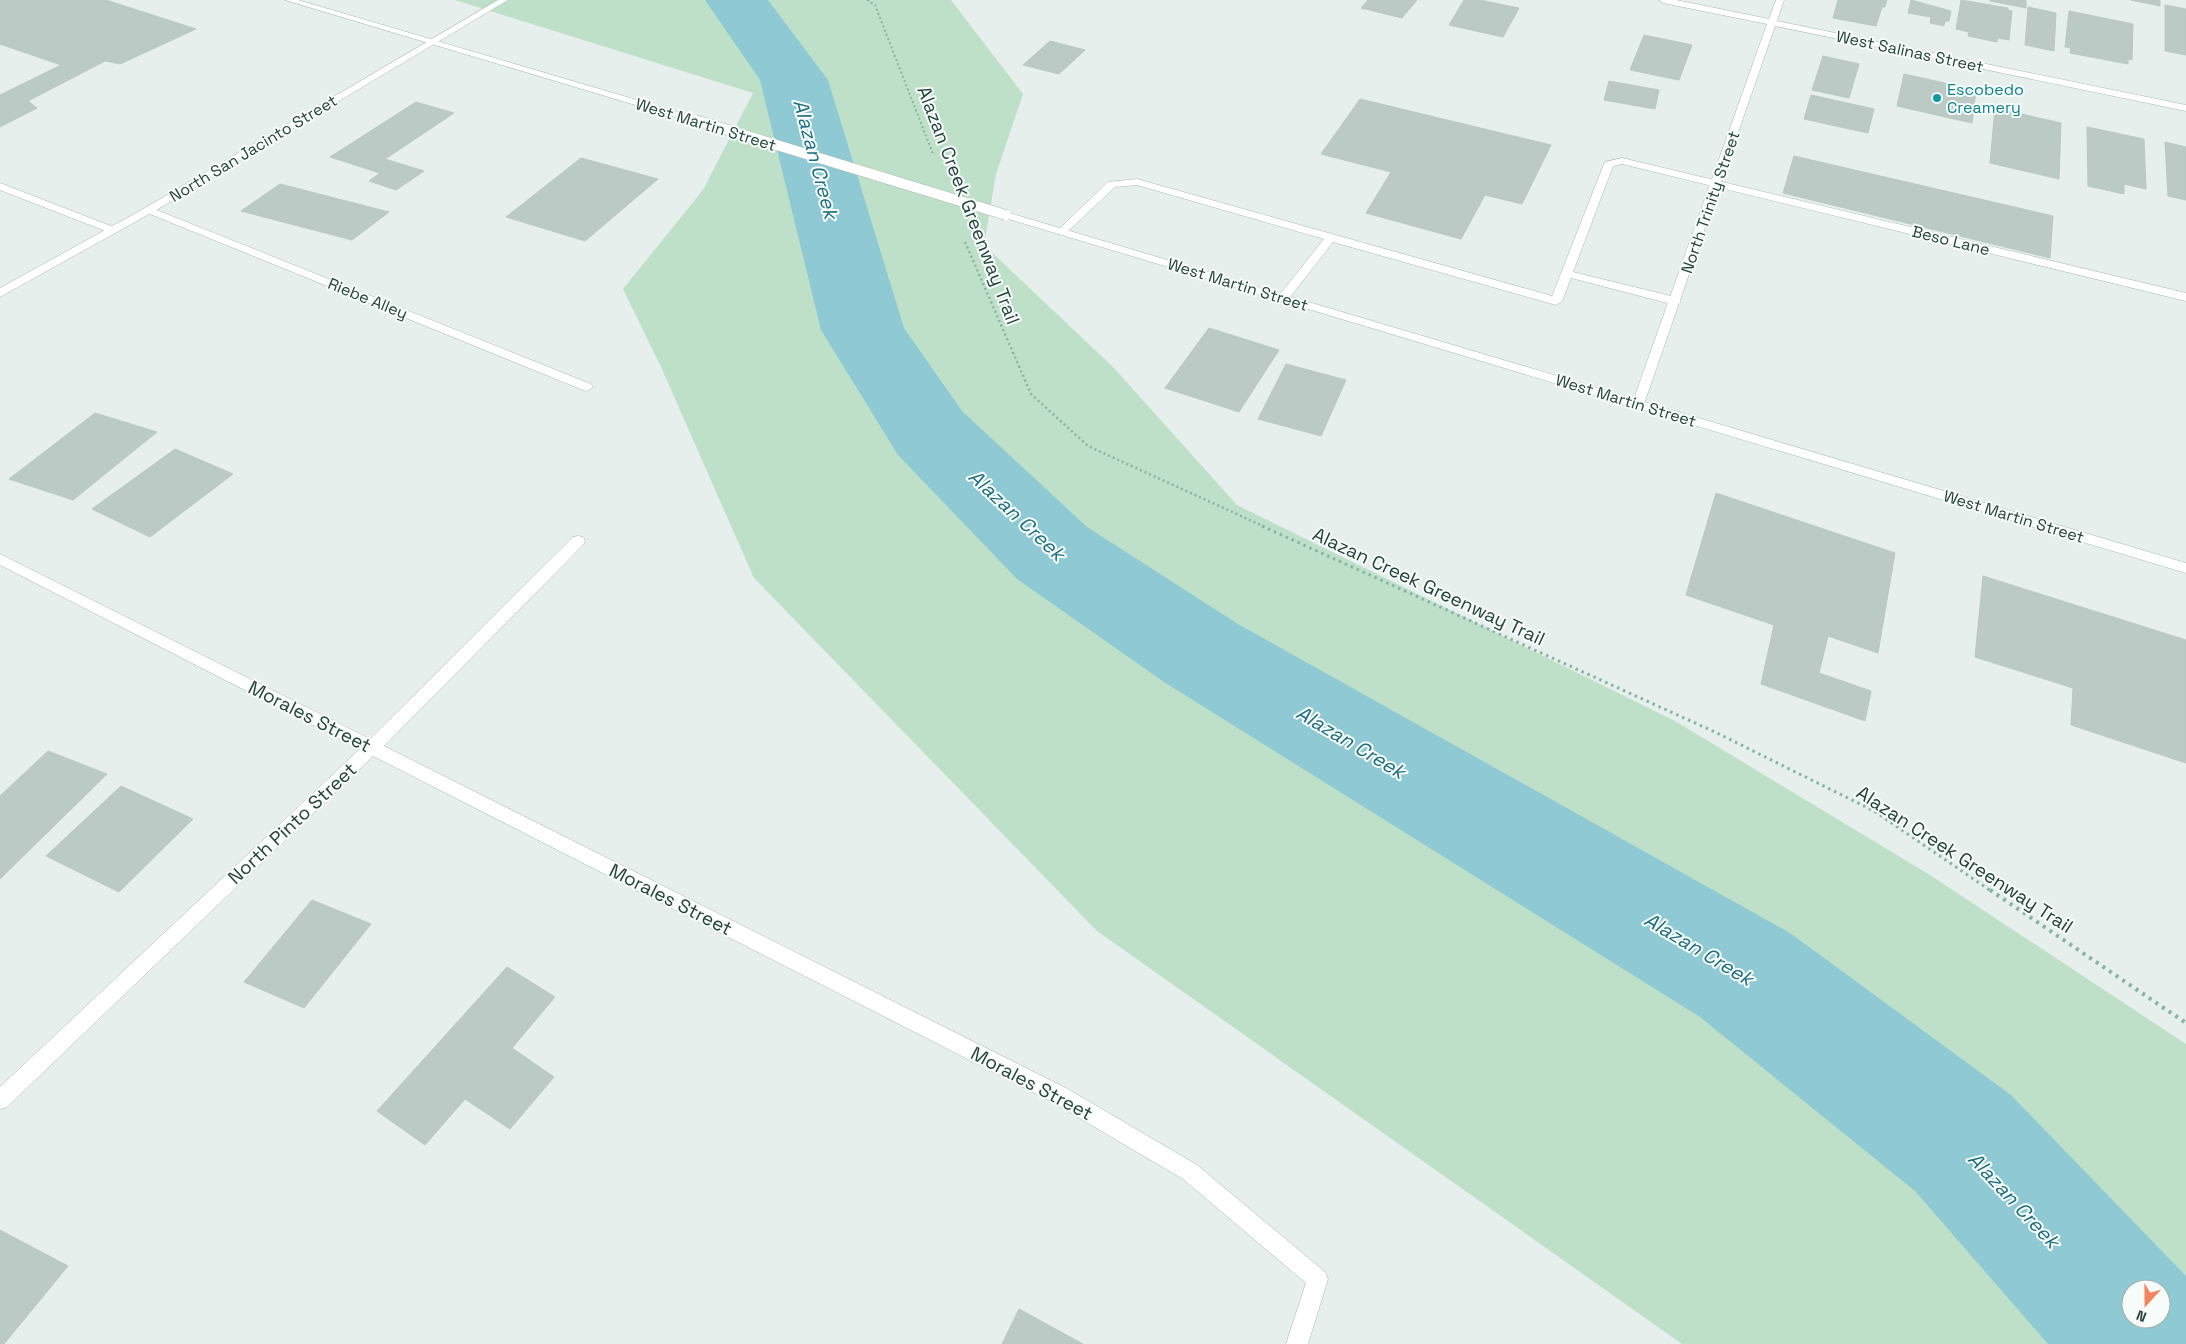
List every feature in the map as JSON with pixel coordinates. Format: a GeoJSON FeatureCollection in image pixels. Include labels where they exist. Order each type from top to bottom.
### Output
{"type":"FeatureCollection","features":[{"type":"Feature","properties":{"kind":"street","name":"West Martin Street"},"geometry":{"type":"LineString","coordinates":[[290,0],[2186,568]]}},
{"type":"Feature","properties":{"kind":"street","name":"North San Jacinto Street"},"geometry":{"type":"LineString","coordinates":[[0,293],[149,210],[504,0]]}},
{"type":"Feature","properties":{"kind":"street","name":"West Salinas Street"},"geometry":{"type":"LineString","coordinates":[[1663,0],[2186,108]]}},
{"type":"Feature","properties":{"kind":"street","name":"North Trinity Street"},"geometry":{"type":"LineString","coordinates":[[1638,404],[1780,0]]}},
{"type":"Feature","properties":{"kind":"street","name":"Beso Lane"},"geometry":{"type":"LineString","coordinates":[[1567,274],[1609,164],[1622,161],[2186,297]]}},
{"type":"Feature","properties":{"kind":"street"},"geometry":{"type":"LineString","coordinates":[[1061,232],[1112,184],[1137,182],[1556,301],[1567,274],[1675,302]]}},
{"type":"Feature","properties":{"kind":"street"},"geometry":{"type":"LineString","coordinates":[[0,186],[112,230]]}},
{"type":"Feature","properties":{"kind":"street","name":"Riebe Alley"},"geometry":{"type":"LineString","coordinates":[[149,210],[587,387]]}},
{"type":"Feature","properties":{"kind":"street"},"geometry":{"type":"LineString","coordinates":[[1283,298],[1331,238]]}},
{"type":"Feature","properties":{"kind":"street","name":"North Pinto Street"},"geometry":{"type":"LineString","coordinates":[[0,1100],[372,748],[578,542]]}},
{"type":"Feature","properties":{"kind":"street","name":"Morales Street"},"geometry":{"type":"LineString","coordinates":[[0,559],[1059,1095],[1190,1172],[1318,1279],[1297,1344]]}},
{"type":"Feature","properties":{"kind":"path","name":"Alazan Creek Greenway Trail"},"geometry":{"type":"LineString","coordinates":[[867,0],[875,5],[933,155]]}},
{"type":"Feature","properties":{"kind":"path","name":"Alazan Creek Greenway Trail"},"geometry":{"type":"LineString","coordinates":[[963,238],[1031,394],[1088,446],[1714,732],[1874,811],[2186,1023]]}},
{"type":"Feature","properties":{"kind":"green space"},"geometry":{"type":"Polygon","coordinates":[[[455,0],[951,0],[1023,94],[996,174],[984,245],[1113,367],[1237,505],[1675,721],[1930,875],[2186,1044],[2186,1344],[1682,1344],[1097,931],[754,578],[661,367],[623,289],[703,190],[753,93],[455,0]]]}},
{"type":"Feature","properties":{"kind":"building"},"geometry":{"type":"Polygon","coordinates":[[[0,0],[106,0],[196,29],[120,64],[105,61],[28,101],[37,108],[0,127],[0,95],[61,65],[0,44],[0,0]]]}},
{"type":"Feature","properties":{"kind":"building"},"geometry":{"type":"Polygon","coordinates":[[[1368,0],[1417,0],[1402,18],[1361,8],[1368,0]]]}},
{"type":"Feature","properties":{"kind":"building"},"geometry":{"type":"Polygon","coordinates":[[[1464,0],[1480,0],[1519,8],[1503,37],[1449,25],[1464,0]]]}},
{"type":"Feature","properties":{"kind":"building"},"geometry":{"type":"Polygon","coordinates":[[[1838,0],[1887,0],[1885,7],[1882,7],[1876,26],[1833,18],[1838,0]]]}},
{"type":"Feature","properties":{"kind":"building"},"geometry":{"type":"Polygon","coordinates":[[[1911,0],[1951,11],[1949,21],[1945,21],[1944,26],[1930,23],[1931,17],[1908,13],[1911,0]]]}},
{"type":"Feature","properties":{"kind":"building"},"geometry":{"type":"Polygon","coordinates":[[[1961,0],[2008,8],[2008,10],[2012,11],[2009,40],[1998,38],[1997,42],[1968,36],[1969,32],[1956,29],[1961,0]]]}},
{"type":"Feature","properties":{"kind":"building"},"geometry":{"type":"Polygon","coordinates":[[[2026,0],[2026,8],[1990,1],[2026,0]]]}},
{"type":"Feature","properties":{"kind":"building"},"geometry":{"type":"Polygon","coordinates":[[[2131,0],[2160,0],[2160,6],[2131,0]]]}},
{"type":"Feature","properties":{"kind":"building"},"geometry":{"type":"Polygon","coordinates":[[[2165,5],[2186,9],[2186,55],[2165,51],[2165,5]]]}},
{"type":"Feature","properties":{"kind":"building"},"geometry":{"type":"Polygon","coordinates":[[[2028,7],[2056,13],[2054,51],[2025,45],[2028,7]]]}},
{"type":"Feature","properties":{"kind":"building"},"geometry":{"type":"Polygon","coordinates":[[[2069,11],[2133,24],[2132,60],[2128,59],[2128,64],[2070,53],[2071,48],[2065,47],[2069,11]]]}},
{"type":"Feature","properties":{"kind":"building"},"geometry":{"type":"Polygon","coordinates":[[[1644,35],[1692,45],[1679,80],[1630,70],[1644,35]]]}},
{"type":"Feature","properties":{"kind":"building"},"geometry":{"type":"Polygon","coordinates":[[[1050,41],[1085,50],[1059,74],[1023,65],[1050,41]]]}},
{"type":"Feature","properties":{"kind":"building"},"geometry":{"type":"Polygon","coordinates":[[[1823,56],[1859,64],[1849,98],[1812,90],[1823,56]]]}},
{"type":"Feature","properties":{"kind":"building","name":"Escobedo Creamery"},"geometry":{"type":"Polygon","coordinates":[[[1904,74],[1976,90],[1972,123],[1897,106],[1904,74]]]}},
{"type":"Feature","properties":{"kind":"building"},"geometry":{"type":"Polygon","coordinates":[[[1609,81],[1659,90],[1655,109],[1604,100],[1609,81]]]}},
{"type":"Feature","properties":{"kind":"building"},"geometry":{"type":"Polygon","coordinates":[[[1811,95],[1874,109],[1868,133],[1804,119],[1811,95]]]}},
{"type":"Feature","properties":{"kind":"building"},"geometry":{"type":"Polygon","coordinates":[[[1360,99],[1551,145],[1522,204],[1485,195],[1461,239],[1366,213],[1391,172],[1321,154],[1360,99]]]}},
{"type":"Feature","properties":{"kind":"building"},"geometry":{"type":"Polygon","coordinates":[[[416,102],[454,113],[385,159],[424,171],[396,190],[369,181],[380,173],[330,157],[416,102]]]}},
{"type":"Feature","properties":{"kind":"building"},"geometry":{"type":"Polygon","coordinates":[[[1995,108],[2061,123],[2059,179],[1990,163],[1995,108]]]}},
{"type":"Feature","properties":{"kind":"building"},"geometry":{"type":"Polygon","coordinates":[[[2087,127],[2144,139],[2146,189],[2124,184],[2124,194],[2088,186],[2087,127]]]}},
{"type":"Feature","properties":{"kind":"building"},"geometry":{"type":"Polygon","coordinates":[[[2165,142],[2186,147],[2186,200],[2168,196],[2165,142]]]}},
{"type":"Feature","properties":{"kind":"building"},"geometry":{"type":"Polygon","coordinates":[[[1794,156],[2053,216],[2050,258],[1783,193],[1794,156]]]}},
{"type":"Feature","properties":{"kind":"building"},"geometry":{"type":"Polygon","coordinates":[[[581,158],[658,179],[585,241],[506,217],[581,158]]]}},
{"type":"Feature","properties":{"kind":"building"},"geometry":{"type":"Polygon","coordinates":[[[280,184],[389,212],[352,240],[241,211],[280,184]]]}},
{"type":"Feature","properties":{"kind":"building"},"geometry":{"type":"Polygon","coordinates":[[[1209,328],[1279,350],[1239,412],[1165,388],[1209,328]]]}},
{"type":"Feature","properties":{"kind":"building"},"geometry":{"type":"Polygon","coordinates":[[[1286,364],[1346,380],[1321,436],[1258,419],[1286,364]]]}},
{"type":"Feature","properties":{"kind":"building"},"geometry":{"type":"Polygon","coordinates":[[[95,413],[157,432],[73,500],[9,479],[95,413]]]}},
{"type":"Feature","properties":{"kind":"building"},"geometry":{"type":"Polygon","coordinates":[[[175,449],[233,474],[150,537],[92,509],[175,449]]]}},
{"type":"Feature","properties":{"kind":"building"},"geometry":{"type":"Polygon","coordinates":[[[1716,493],[1895,553],[1878,653],[1828,636],[1819,673],[1871,691],[1865,721],[1761,684],[1774,625],[1686,595],[1716,493]]]}},
{"type":"Feature","properties":{"kind":"building"},"geometry":{"type":"Polygon","coordinates":[[[1983,576],[2186,640],[2186,763],[2071,725],[2073,688],[1975,657],[1983,576]]]}},
{"type":"Feature","properties":{"kind":"building"},"geometry":{"type":"Polygon","coordinates":[[[48,751],[107,774],[0,879],[0,796],[48,751]]]}},
{"type":"Feature","properties":{"kind":"building"},"geometry":{"type":"Polygon","coordinates":[[[121,786],[193,819],[119,892],[46,856],[121,786]]]}},
{"type":"Feature","properties":{"kind":"building"},"geometry":{"type":"Polygon","coordinates":[[[312,900],[371,924],[304,1008],[244,982],[312,900]]]}},
{"type":"Feature","properties":{"kind":"building"},"geometry":{"type":"Polygon","coordinates":[[[507,967],[555,997],[512,1048],[554,1077],[510,1129],[465,1099],[425,1145],[377,1111],[507,967]]]}},
{"type":"Feature","properties":{"kind":"building"},"geometry":{"type":"Polygon","coordinates":[[[0,1230],[68,1266],[4,1344],[0,1344],[0,1230]]]}},
{"type":"Feature","properties":{"kind":"building"},"geometry":{"type":"Polygon","coordinates":[[[1019,1309],[1083,1344],[1002,1344],[1019,1309]]]}},
{"type":"Feature","properties":{"kind":"waterway","name":"Alazan Creek"},"geometry":{"type":"LineString","coordinates":[[736,0],[794,80],[863,330],[930,433],[1052,553],[1201,653],[1745,975],[1963,1143],[2147,1344]]}},
{"type":"Feature","properties":{"kind":"place","name":"Escobedo Creamery"},"geometry":{"type":"Point","coordinates":[1937,98]}}]}
